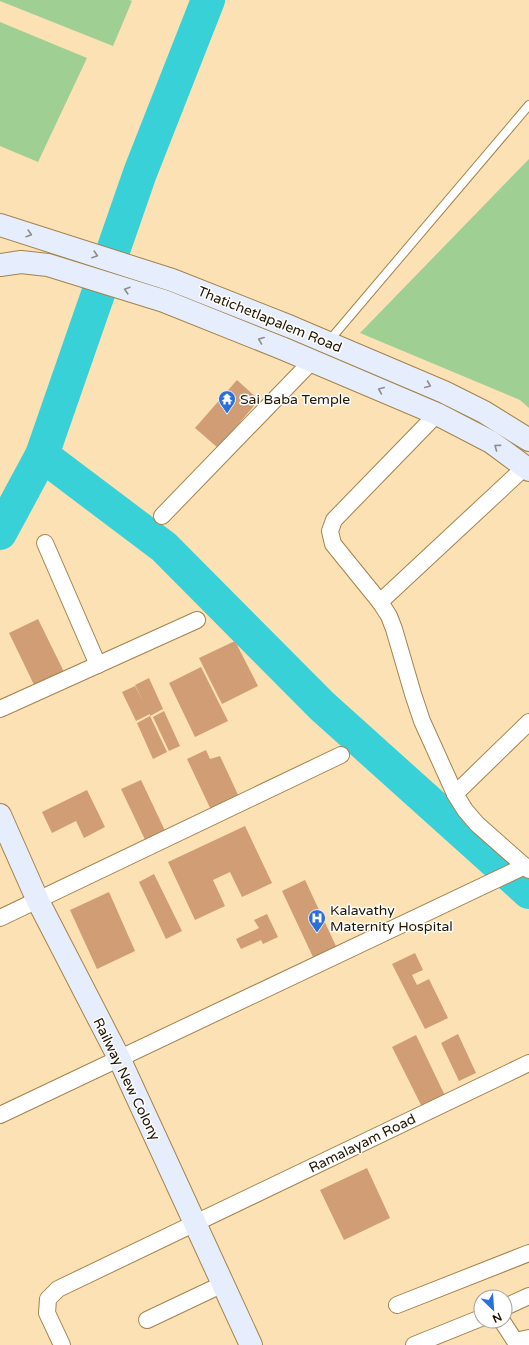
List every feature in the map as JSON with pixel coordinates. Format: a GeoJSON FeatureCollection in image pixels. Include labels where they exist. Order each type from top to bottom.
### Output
{"type":"FeatureCollection","features":[{"type":"Feature","properties":{"kind":"main road","name":"Thatichetlapalem Road"},"geometry":{"type":"LineString","coordinates":[[0,225],[172,280],[292,327],[444,392],[484,412],[529,440]]}},
{"type":"Feature","properties":{"kind":"main road","name":"Thatichetlapalem Road"},"geometry":{"type":"LineString","coordinates":[[0,264],[21,262],[48,265],[164,301],[437,414],[491,442],[527,468]]}},
{"type":"Feature","properties":{"kind":"main road","name":"Railway New Colony"},"geometry":{"type":"LineString","coordinates":[[0,815],[38,901],[119,1058],[251,1345]]}},
{"type":"Feature","properties":{"kind":"street"},"geometry":{"type":"LineString","coordinates":[[162,516],[312,361]]}},
{"type":"Feature","properties":{"kind":"street"},"geometry":{"type":"LineString","coordinates":[[0,1115],[527,868],[477,824],[465,810],[455,794],[422,721],[394,629],[380,602],[334,544],[330,531],[334,520],[437,414]]}},
{"type":"Feature","properties":{"kind":"street"},"geometry":{"type":"LineString","coordinates":[[380,602],[527,468]]}},
{"type":"Feature","properties":{"kind":"street"},"geometry":{"type":"LineString","coordinates":[[45,543],[98,665]]}},
{"type":"Feature","properties":{"kind":"street"},"geometry":{"type":"LineString","coordinates":[[0,709],[197,620]]}},
{"type":"Feature","properties":{"kind":"street"},"geometry":{"type":"LineString","coordinates":[[455,794],[529,722]]}},
{"type":"Feature","properties":{"kind":"street"},"geometry":{"type":"LineString","coordinates":[[0,918],[341,755]]}},
{"type":"Feature","properties":{"kind":"street","name":"Ramalayam Road"},"geometry":{"type":"LineString","coordinates":[[62,1345],[47,1313],[48,1299],[58,1289],[194,1222],[529,1063]]}},
{"type":"Feature","properties":{"kind":"street"},"geometry":{"type":"LineString","coordinates":[[397,1305],[529,1253]]}},
{"type":"Feature","properties":{"kind":"street"},"geometry":{"type":"LineString","coordinates":[[147,1320],[223,1284]]}},
{"type":"Feature","properties":{"kind":"street"},"geometry":{"type":"LineString","coordinates":[[513,1303],[529,1296]]}},
{"type":"Feature","properties":{"kind":"street"},"geometry":{"type":"LineString","coordinates":[[414,1345],[473,1321]]}},
{"type":"Feature","properties":{"kind":"street"},"geometry":{"type":"LineString","coordinates":[[507,1329],[515,1341],[529,1338]]}},
{"type":"Feature","properties":{"kind":"lane"},"geometry":{"type":"LineString","coordinates":[[328,343],[529,105]]}},
{"type":"Feature","properties":{"kind":"green space"},"geometry":{"type":"Polygon","coordinates":[[[0,0],[129,0],[132,1],[113,46],[0,0]]]}},
{"type":"Feature","properties":{"kind":"green space"},"geometry":{"type":"Polygon","coordinates":[[[0,22],[87,58],[38,162],[0,146],[0,22]]]}},
{"type":"Feature","properties":{"kind":"green space"},"geometry":{"type":"Polygon","coordinates":[[[529,159],[529,408],[520,400],[360,333],[529,159]]]}},
{"type":"Feature","properties":{"kind":"building","name":"Sai Baba Temple"},"geometry":{"type":"Polygon","coordinates":[[[237,380],[259,400],[218,448],[195,428],[237,380]]]}},
{"type":"Feature","properties":{"kind":"building"},"geometry":{"type":"Polygon","coordinates":[[[38,619],[67,678],[38,693],[9,633],[38,619]]]}},
{"type":"Feature","properties":{"kind":"building"},"geometry":{"type":"Polygon","coordinates":[[[235,641],[258,686],[222,704],[199,658],[235,641]]]}},
{"type":"Feature","properties":{"kind":"building"},"geometry":{"type":"Polygon","coordinates":[[[201,667],[228,721],[195,737],[169,683],[201,667]]]}},
{"type":"Feature","properties":{"kind":"building"},"geometry":{"type":"Polygon","coordinates":[[[149,678],[163,709],[136,721],[122,692],[135,686],[144,703],[135,685],[149,678]]]}},
{"type":"Feature","properties":{"kind":"building"},"geometry":{"type":"Polygon","coordinates":[[[164,711],[180,746],[169,751],[153,717],[164,711]]]}},
{"type":"Feature","properties":{"kind":"building"},"geometry":{"type":"Polygon","coordinates":[[[150,716],[167,752],[153,759],[137,723],[150,716]]]}},
{"type":"Feature","properties":{"kind":"building"},"geometry":{"type":"Polygon","coordinates":[[[206,750],[210,759],[220,756],[240,799],[212,812],[187,759],[206,750]]]}},
{"type":"Feature","properties":{"kind":"building"},"geometry":{"type":"Polygon","coordinates":[[[141,780],[168,837],[148,846],[121,789],[141,780]]]}},
{"type":"Feature","properties":{"kind":"building"},"geometry":{"type":"Polygon","coordinates":[[[87,790],[105,827],[84,838],[76,821],[52,833],[42,812],[87,790]]]}},
{"type":"Feature","properties":{"kind":"building"},"geometry":{"type":"Polygon","coordinates":[[[245,826],[272,883],[242,897],[230,872],[213,880],[225,906],[195,920],[168,862],[245,826]]]}},
{"type":"Feature","properties":{"kind":"building"},"geometry":{"type":"Polygon","coordinates":[[[154,874],[182,931],[166,939],[139,882],[154,874]]]}},
{"type":"Feature","properties":{"kind":"building"},"geometry":{"type":"Polygon","coordinates":[[[305,880],[336,946],[313,957],[282,891],[305,880]]]}},
{"type":"Feature","properties":{"kind":"building"},"geometry":{"type":"Polygon","coordinates":[[[109,892],[135,951],[97,969],[70,910],[109,892]]]}},
{"type":"Feature","properties":{"kind":"building"},"geometry":{"type":"Polygon","coordinates":[[[267,914],[278,937],[263,944],[261,940],[241,949],[236,939],[259,928],[254,920],[267,914]]]}},
{"type":"Feature","properties":{"kind":"building"},"geometry":{"type":"Polygon","coordinates":[[[415,953],[423,970],[412,975],[417,985],[429,979],[448,1018],[425,1029],[392,964],[415,953]]]}},
{"type":"Feature","properties":{"kind":"building"},"geometry":{"type":"Polygon","coordinates":[[[458,1034],[476,1073],[459,1081],[441,1043],[458,1034]]]}},
{"type":"Feature","properties":{"kind":"building"},"geometry":{"type":"Polygon","coordinates":[[[416,1035],[447,1100],[424,1111],[392,1047],[416,1035]]]}},
{"type":"Feature","properties":{"kind":"building"},"geometry":{"type":"Polygon","coordinates":[[[367,1168],[390,1218],[344,1240],[320,1190],[367,1168]]]}},
{"type":"Feature","properties":{"kind":"waterway"},"geometry":{"type":"LineString","coordinates":[[0,533],[42,455],[140,173],[208,0]]}},
{"type":"Feature","properties":{"kind":"waterway"},"geometry":{"type":"LineString","coordinates":[[42,455],[164,547],[322,706],[529,892]]}},
{"type":"Feature","properties":{"kind":"place","name":"Sai Baba Temple"},"geometry":{"type":"Point","coordinates":[227,414]}},
{"type":"Feature","properties":{"kind":"place","name":"Kalavathy Maternity Hospital"},"geometry":{"type":"Point","coordinates":[317,933]}}]}
